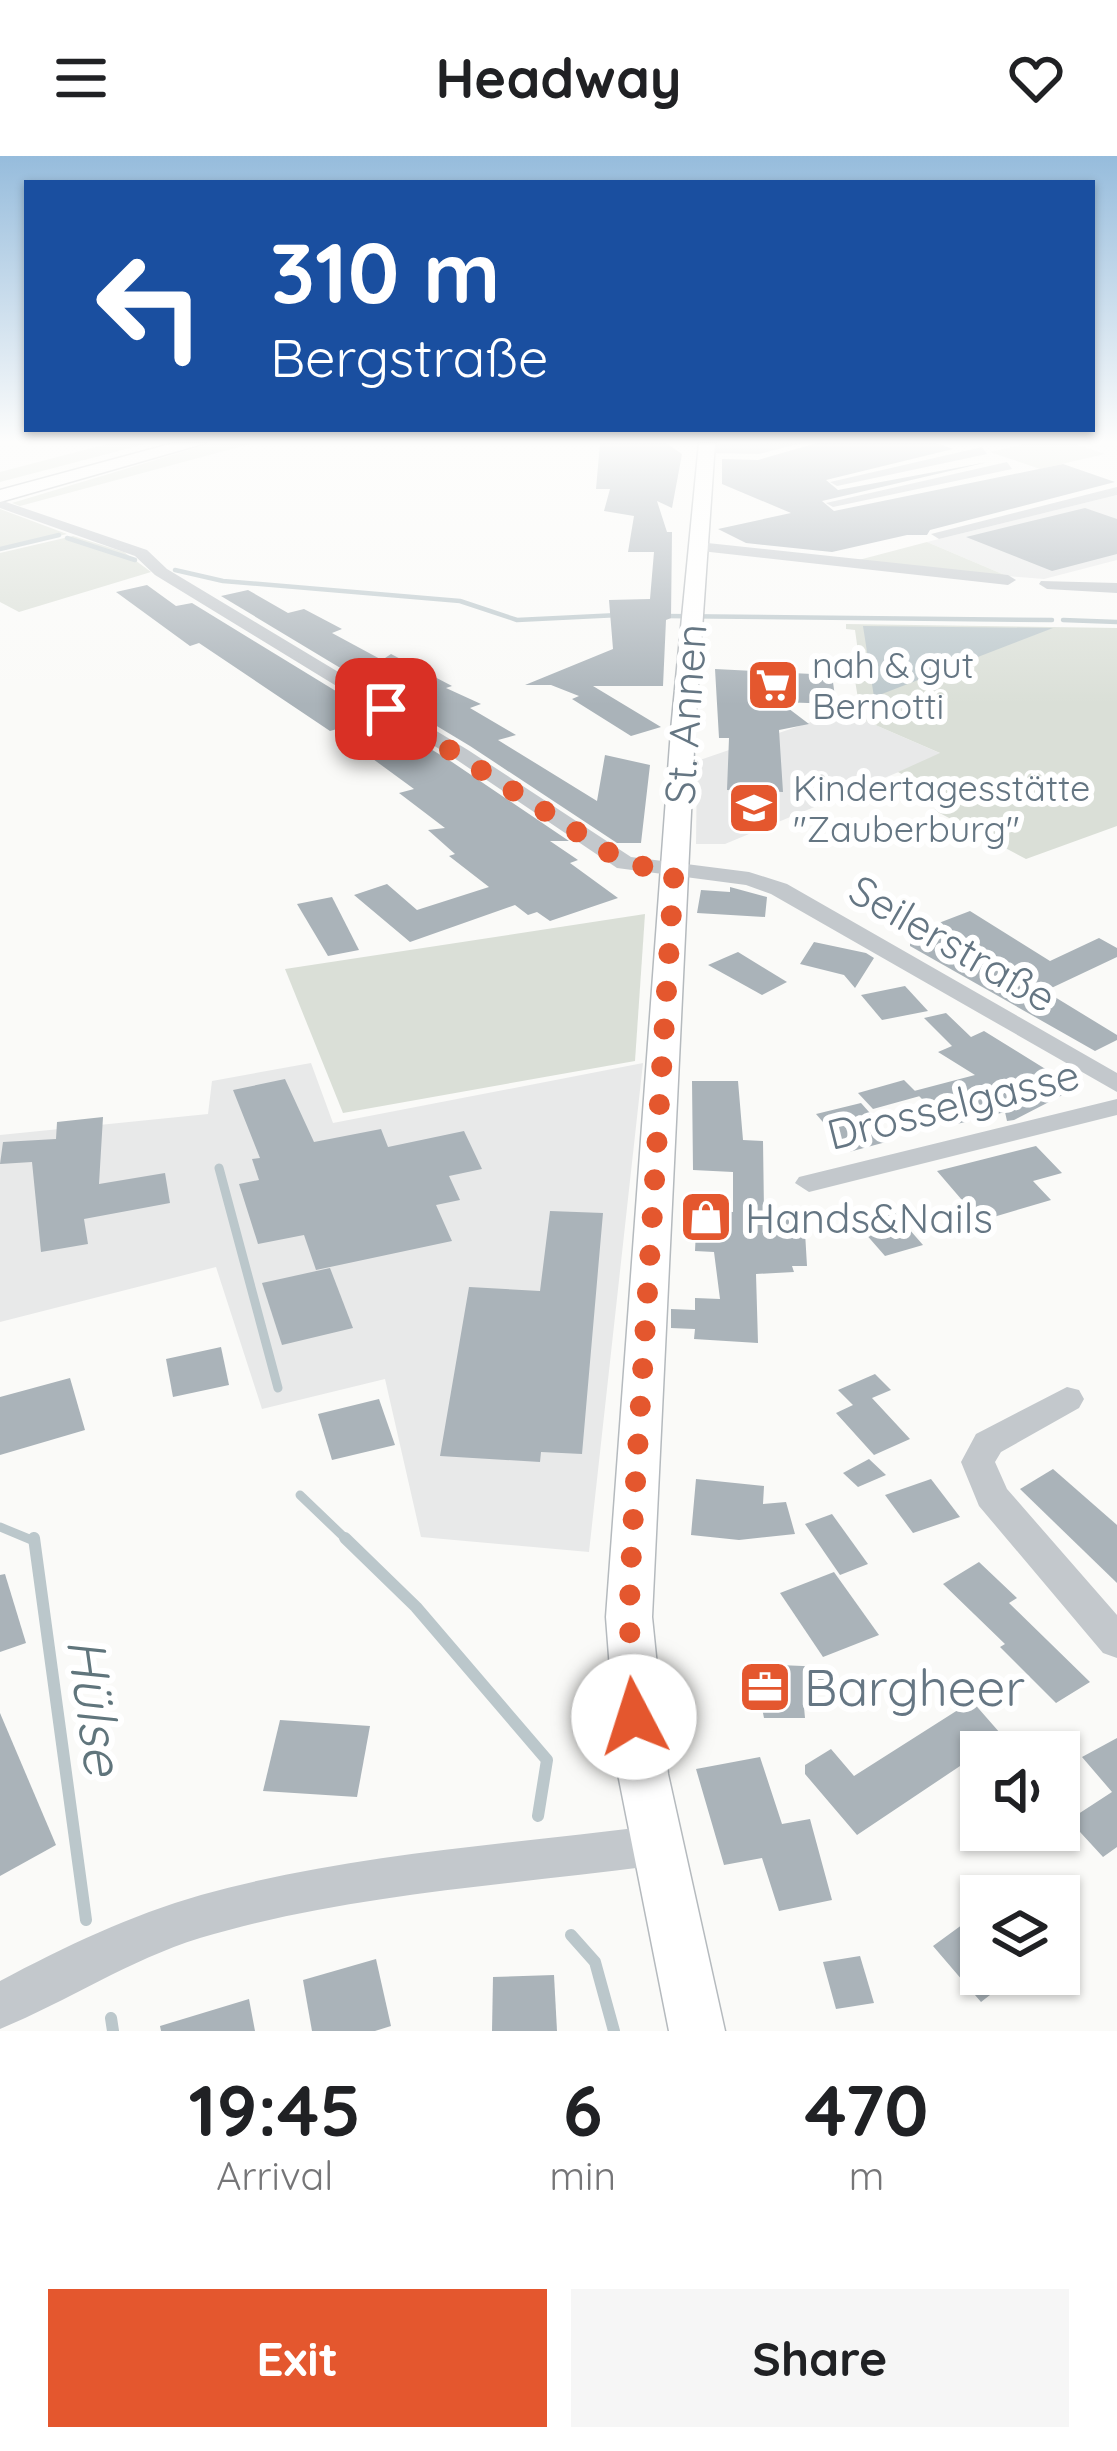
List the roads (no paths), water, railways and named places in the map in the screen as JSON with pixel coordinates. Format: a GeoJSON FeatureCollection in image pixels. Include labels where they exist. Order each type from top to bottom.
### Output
{"type":"FeatureCollection","features":[{"type":"Feature","properties":{"kind":"main road","name":"St. Annen"},"geometry":{"type":"LineString","coordinates":[[698,2031],[652,1846],[630,1679],[629,1617],[699,530]]}},
{"type":"Feature","properties":{"kind":"street","name":"Seilerstraße"},"geometry":{"type":"LineString","coordinates":[[86,530],[141,553],[161,572],[461,754],[625,863],[749,879],[779,889],[1116,1088]]}},
{"type":"Feature","properties":{"kind":"street"},"geometry":{"type":"LineString","coordinates":[[939,534],[953,530]]}},
{"type":"Feature","properties":{"kind":"street"},"geometry":{"type":"LineString","coordinates":[[726,536],[759,555]]}},
{"type":"Feature","properties":{"kind":"street"},"geometry":{"type":"LineString","coordinates":[[698,547],[1008,580]]}},
{"type":"Feature","properties":{"kind":"street"},"geometry":{"type":"LineString","coordinates":[[829,563],[881,551]]}},
{"type":"Feature","properties":{"kind":"street"},"geometry":{"type":"LineString","coordinates":[[1047,584],[1117,589]]}},
{"type":"Feature","properties":{"kind":"street","name":"Drosselgasse"},"geometry":{"type":"LineString","coordinates":[[809,1184],[1116,1088]]}},
{"type":"Feature","properties":{"kind":"street"},"geometry":{"type":"LineString","coordinates":[[1067,1399],[988,1443],[978,1462],[992,1496],[1117,1642]]}},
{"type":"Feature","properties":{"kind":"street"},"geometry":{"type":"LineString","coordinates":[[0,2006],[70,1967],[199,1917],[329,1886],[652,1846]]}},
{"type":"Feature","properties":{"kind":"waterway"},"geometry":{"type":"LineString","coordinates":[[0,549],[59,535]]}},
{"type":"Feature","properties":{"kind":"waterway"},"geometry":{"type":"LineString","coordinates":[[67,538],[135,560]]}},
{"type":"Feature","properties":{"kind":"waterway"},"geometry":{"type":"LineString","coordinates":[[175,570],[223,581],[460,601],[517,620],[619,615]]}},
{"type":"Feature","properties":{"kind":"waterway"},"geometry":{"type":"LineString","coordinates":[[664,616],[1052,620]]}},
{"type":"Feature","properties":{"kind":"waterway"},"geometry":{"type":"LineString","coordinates":[[1063,620],[1117,622]]}},
{"type":"Feature","properties":{"kind":"waterway"},"geometry":{"type":"LineString","coordinates":[[219,1168],[278,1388]]}},
{"type":"Feature","properties":{"kind":"waterway"},"geometry":{"type":"LineString","coordinates":[[300,1495],[348,1541]]}},
{"type":"Feature","properties":{"kind":"waterway","name":"Hülse"},"geometry":{"type":"LineString","coordinates":[[0,1527],[34,1541]]}},
{"type":"Feature","properties":{"kind":"waterway","name":"Hülse"},"geometry":{"type":"LineString","coordinates":[[34,1538],[86,1920]]}},
{"type":"Feature","properties":{"kind":"waterway"},"geometry":{"type":"LineString","coordinates":[[345,1538],[416,1607],[547,1760],[538,1816]]}},
{"type":"Feature","properties":{"kind":"waterway"},"geometry":{"type":"LineString","coordinates":[[571,1935],[595,1962],[614,2031]]}},
{"type":"Feature","properties":{"kind":"waterway","name":"Hülse"},"geometry":{"type":"LineString","coordinates":[[111,2018],[113,2031]]}},
{"type":"Feature","properties":{"kind":"place","name":"nah & gut Bernotti"},"geometry":{"type":"Point","coordinates":[773,685]}},
{"type":"Feature","properties":{"kind":"place","name":"Kindertagesstätte \"Zauberburg\""},"geometry":{"type":"Point","coordinates":[754,808]}},
{"type":"Feature","properties":{"kind":"place","name":"Hands&Nails"},"geometry":{"type":"Point","coordinates":[706,1217]}},
{"type":"Feature","properties":{"kind":"place","name":"Bargheer"},"geometry":{"type":"Point","coordinates":[765,1687]}}]}
